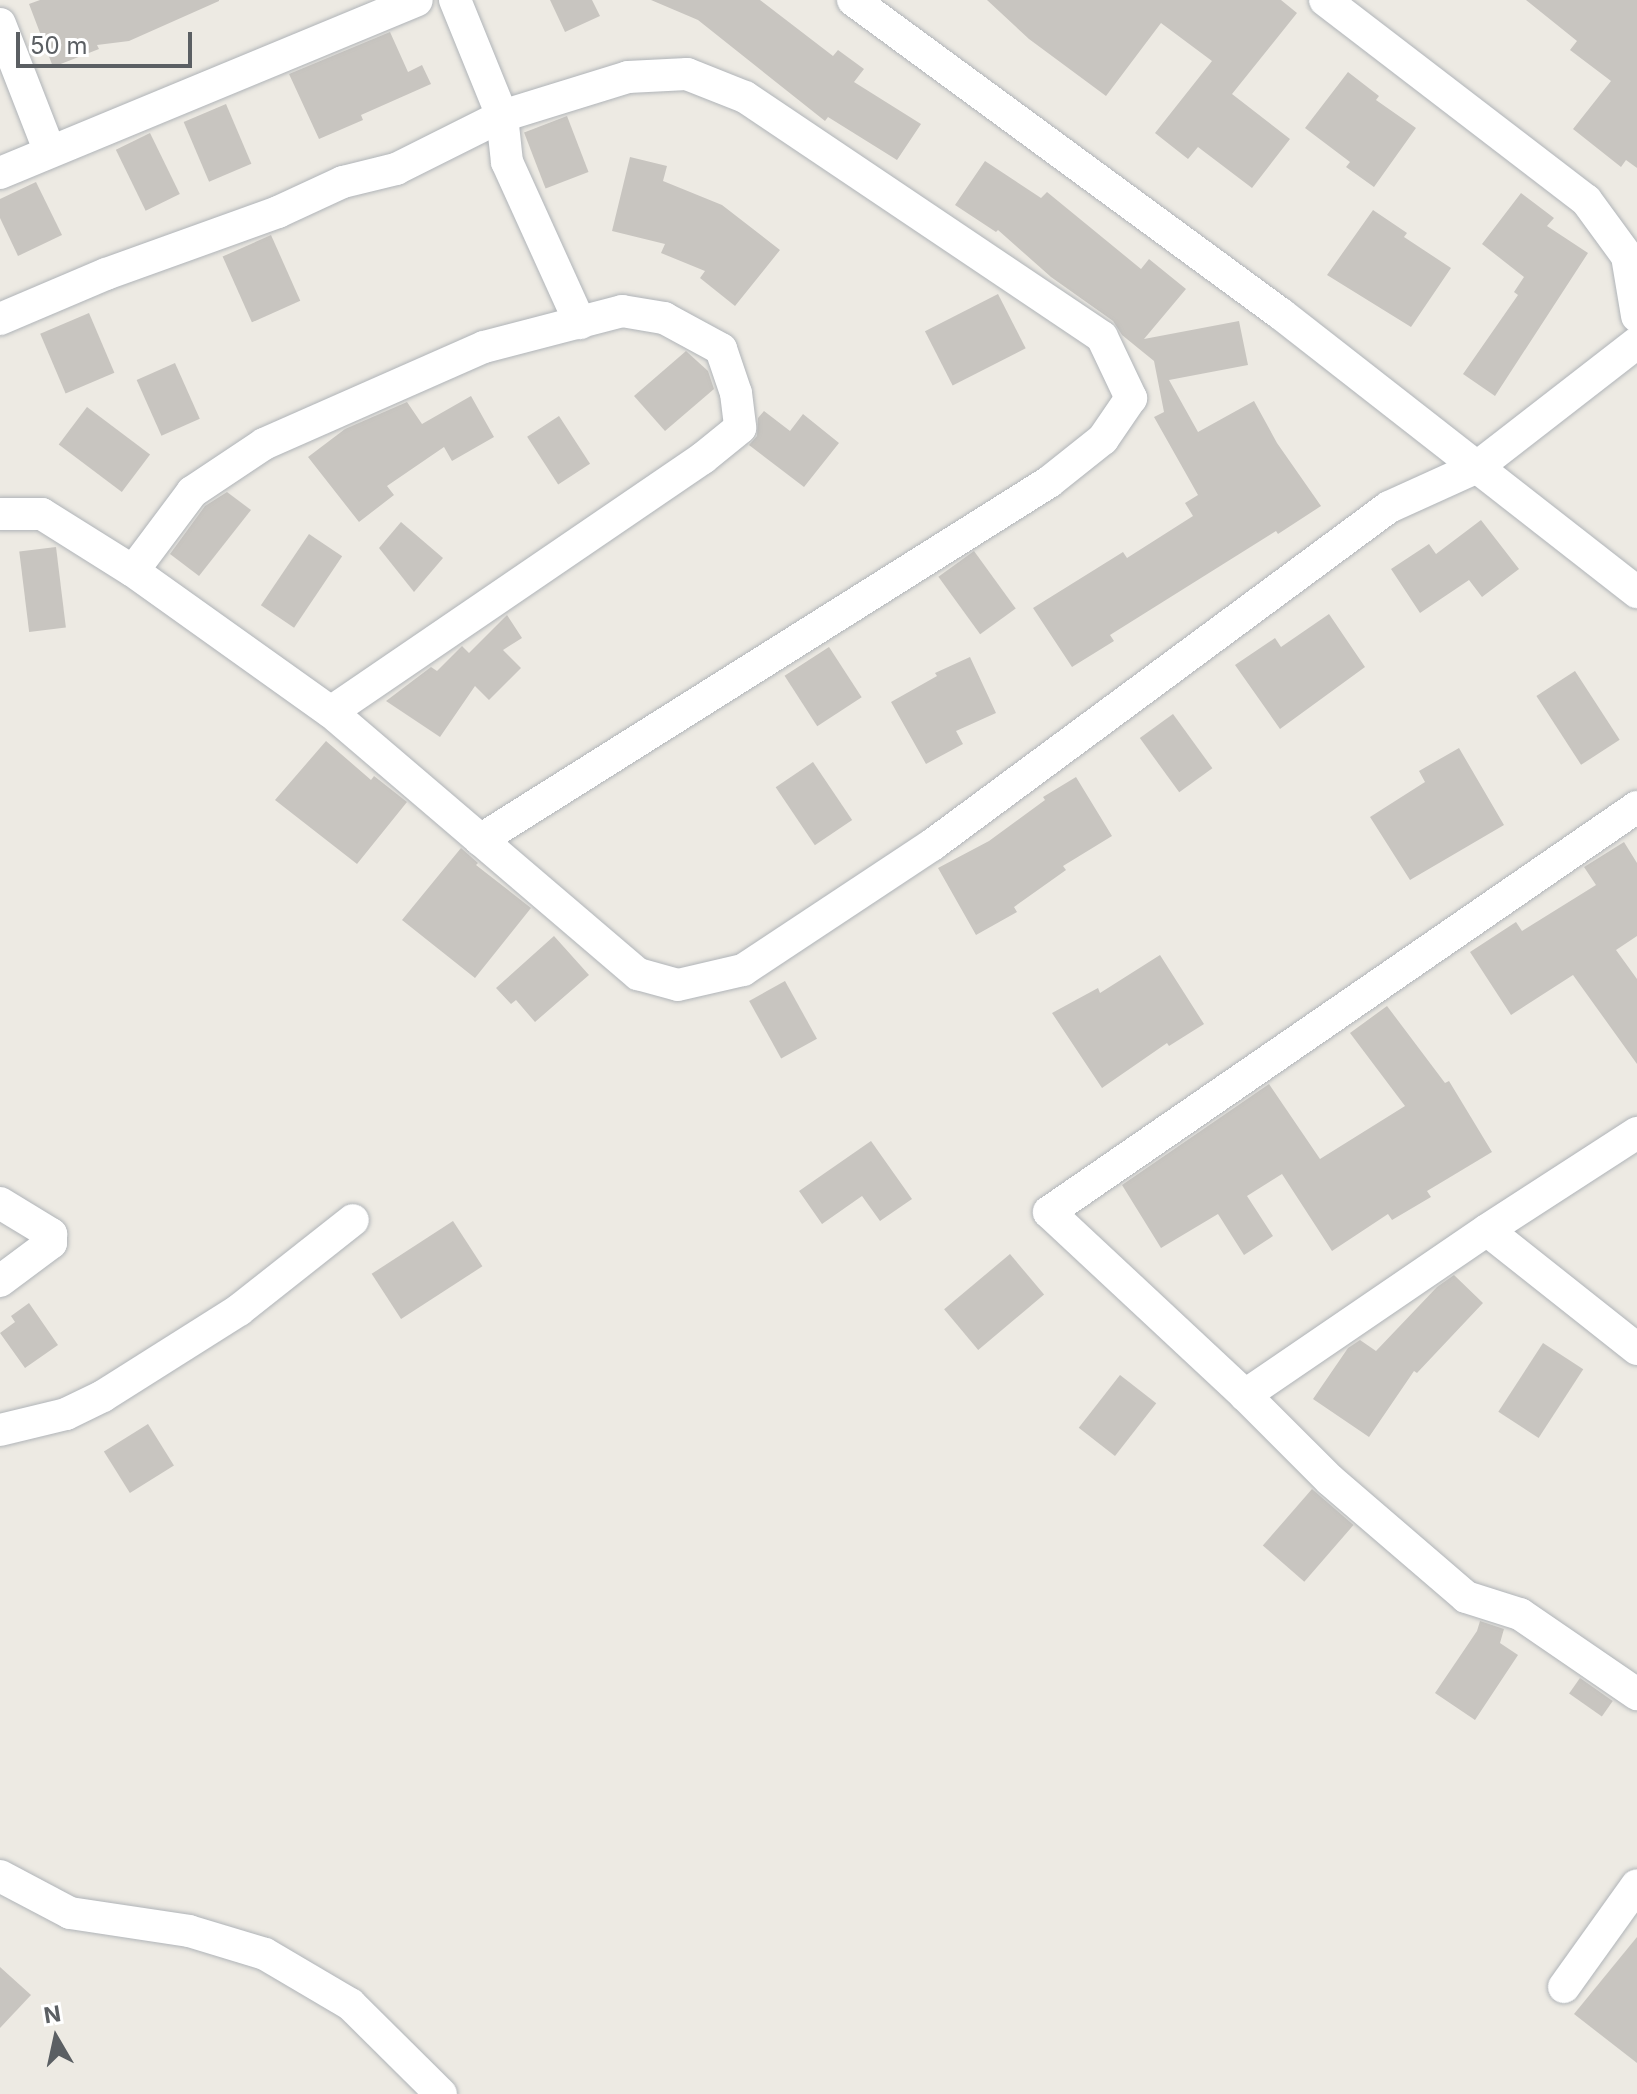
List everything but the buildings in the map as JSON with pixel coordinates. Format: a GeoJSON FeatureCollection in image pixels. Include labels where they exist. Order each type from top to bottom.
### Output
{"type":"FeatureCollection","features":[{"type":"Feature","properties":{"kind":"street"},"geometry":{"type":"LineString","coordinates":[[0,173],[417,0]]}},
{"type":"Feature","properties":{"kind":"street"},"geometry":{"type":"LineString","coordinates":[[455,0],[502,116],[507,162],[580,323]]}},
{"type":"Feature","properties":{"kind":"street"},"geometry":{"type":"LineString","coordinates":[[853,0],[1269,304],[1637,592]]}},
{"type":"Feature","properties":{"kind":"street"},"geometry":{"type":"LineString","coordinates":[[1325,0],[1586,200],[1627,256],[1637,316]]}},
{"type":"Feature","properties":{"kind":"street"},"geometry":{"type":"LineString","coordinates":[[0,24],[50,152]]}},
{"type":"Feature","properties":{"kind":"street"},"geometry":{"type":"LineString","coordinates":[[0,319],[106,274],[278,212],[343,182],[396,169],[502,116],[628,77],[687,74],[745,97],[1102,337],[1131,398],[1103,439],[1049,482],[480,840]]}},
{"type":"Feature","properties":{"kind":"street"},"geometry":{"type":"LineString","coordinates":[[133,571],[192,492],[264,444],[484,347],[622,311],[664,318],[721,349],[736,393],[740,428],[703,458],[331,712]]}},
{"type":"Feature","properties":{"kind":"street"},"geometry":{"type":"LineString","coordinates":[[0,514],[42,514],[133,571],[331,712],[638,974],[678,985],[743,970],[932,845],[1389,507],[1477,467],[1637,343]]}},
{"type":"Feature","properties":{"kind":"street"},"geometry":{"type":"LineString","coordinates":[[1637,807],[1049,1212],[1245,1395],[1330,1480],[1466,1597],[1520,1614],[1637,1694]]}},
{"type":"Feature","properties":{"kind":"street"},"geometry":{"type":"LineString","coordinates":[[1245,1395],[1487,1230],[1637,1133]]}},
{"type":"Feature","properties":{"kind":"street"},"geometry":{"type":"LineString","coordinates":[[0,1203],[51,1234],[51,1243],[0,1281]]}},
{"type":"Feature","properties":{"kind":"street"},"geometry":{"type":"LineString","coordinates":[[0,1430],[66,1414],[103,1396],[239,1310],[353,1220]]}},
{"type":"Feature","properties":{"kind":"street"},"geometry":{"type":"LineString","coordinates":[[1487,1230],[1637,1349]]}},
{"type":"Feature","properties":{"kind":"street"},"geometry":{"type":"LineString","coordinates":[[0,1876],[70,1913],[189,1931],[265,1954],[350,2004],[441,2094]]}},
{"type":"Feature","properties":{"kind":"street"},"geometry":{"type":"LineString","coordinates":[[1564,1987],[1637,1885]]}}]}
